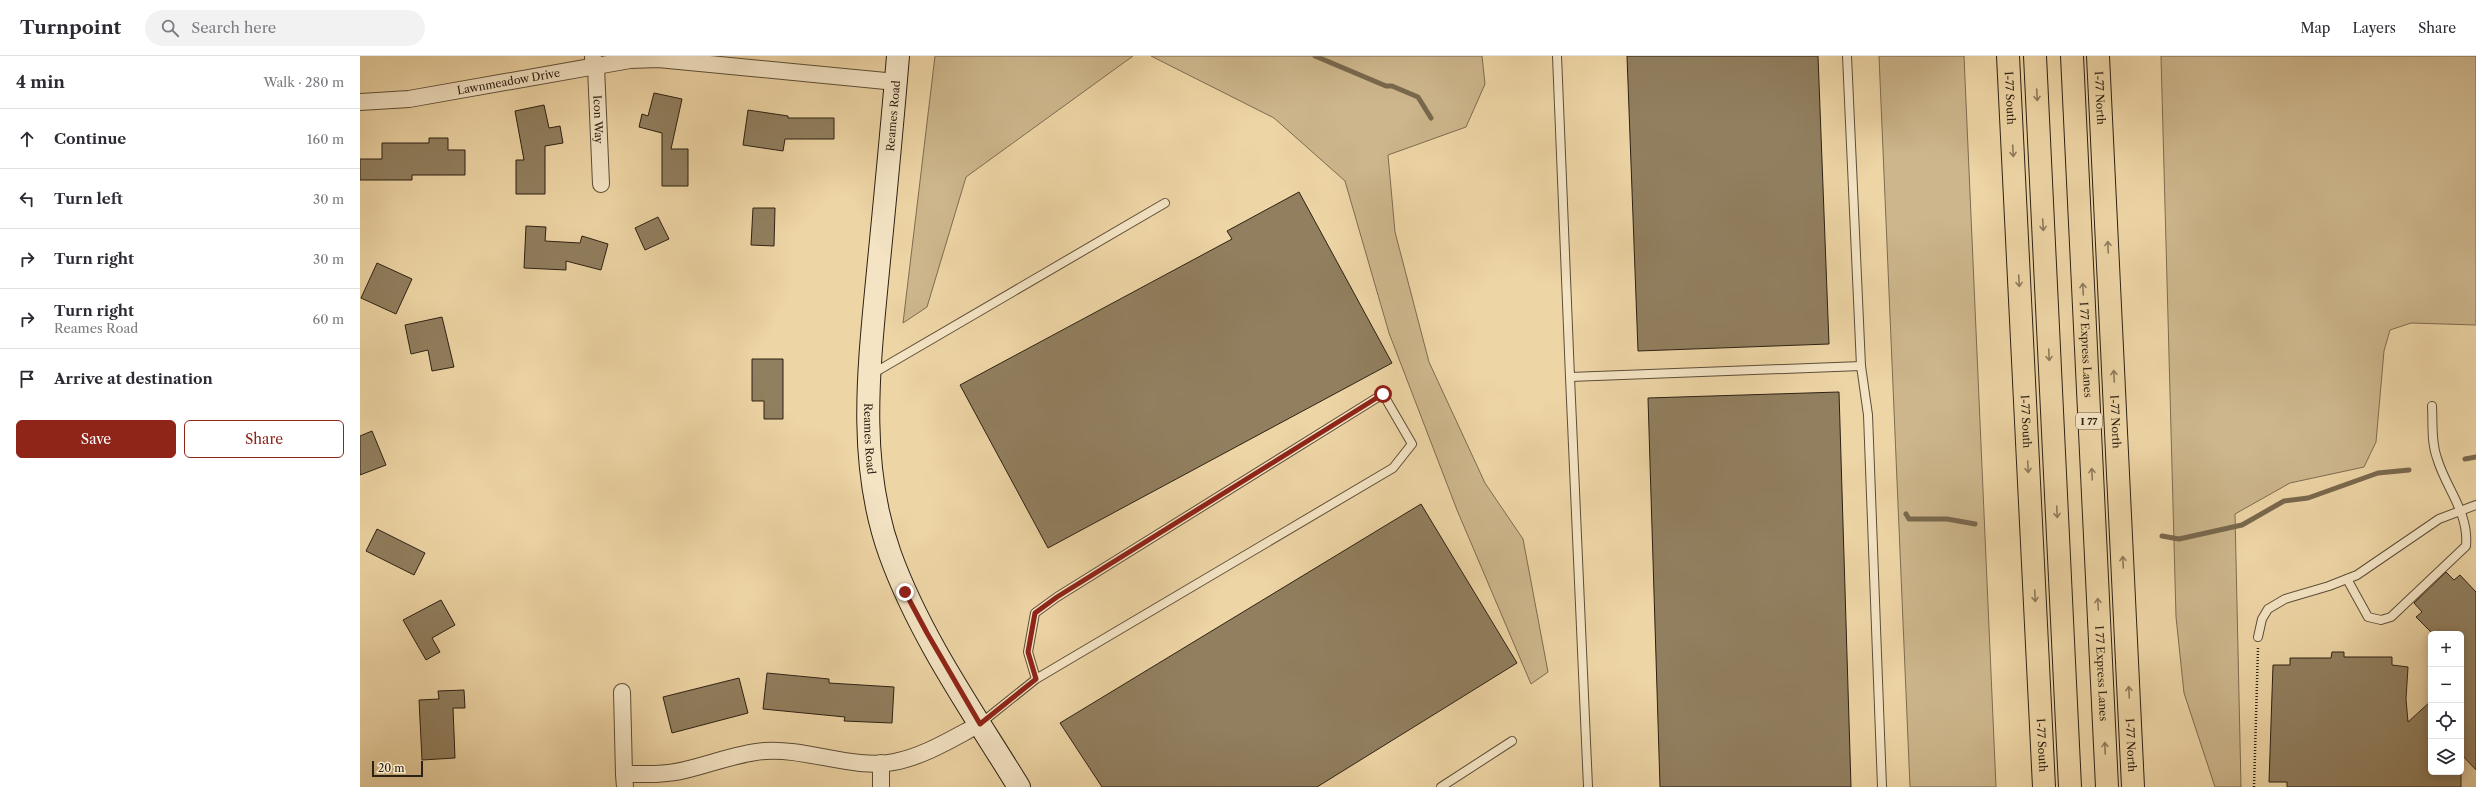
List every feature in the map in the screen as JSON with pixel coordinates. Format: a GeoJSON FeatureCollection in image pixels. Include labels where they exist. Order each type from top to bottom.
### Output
{"type":"FeatureCollection","features":[{"type":"Feature","properties":{"kind":"highway","name":"I-77 South"},"geometry":{"type":"LineString","coordinates":[[2008,56],[2044,787]]}},
{"type":"Feature","properties":{"kind":"highway"},"geometry":{"type":"LineString","coordinates":[[2035,56],[2070,787]]}},
{"type":"Feature","properties":{"kind":"highway","name":"I 77 Express Lanes"},"geometry":{"type":"LineString","coordinates":[[2072,56],[2107,787]]}},
{"type":"Feature","properties":{"kind":"highway","name":"I-77 North"},"geometry":{"type":"LineString","coordinates":[[2098,56],[2133,787]]}},
{"type":"Feature","properties":{"kind":"main road","name":"Reames Road"},"geometry":{"type":"LineString","coordinates":[[898,56],[870,376],[868,445],[875,498],[890,552],[905,592],[980,724],[1019,787]]}},
{"type":"Feature","properties":{"kind":"street","name":"Lawnmeadow Drive"},"geometry":{"type":"LineString","coordinates":[[360,102],[409,99],[594,61],[658,59],[896,82]]}},
{"type":"Feature","properties":{"kind":"street","name":"Icon Way"},"geometry":{"type":"LineString","coordinates":[[594,61],[601,184]]}},
{"type":"Feature","properties":{"kind":"street"},"geometry":{"type":"LineString","coordinates":[[622,692],[625,780],[683,771],[764,751],[790,751],[868,763],[894,762],[919,755],[980,724]]}},
{"type":"Feature","properties":{"kind":"street"},"geometry":{"type":"LineString","coordinates":[[881,763],[881,787]]}},
{"type":"Feature","properties":{"kind":"lane"},"geometry":{"type":"LineString","coordinates":[[1557,56],[1588,787]]}},
{"type":"Feature","properties":{"kind":"lane"},"geometry":{"type":"LineString","coordinates":[[1847,56],[1861,366],[1868,415],[1882,787]]}},
{"type":"Feature","properties":{"kind":"lane"},"geometry":{"type":"LineString","coordinates":[[870,376],[1165,203]]}},
{"type":"Feature","properties":{"kind":"lane"},"geometry":{"type":"LineString","coordinates":[[1570,378],[1861,366]]}},
{"type":"Feature","properties":{"kind":"lane"},"geometry":{"type":"LineString","coordinates":[[980,724],[1036,679],[1393,468],[1412,444],[1383,394],[1057,597],[1035,613],[1028,652],[1036,679]]}},
{"type":"Feature","properties":{"kind":"lane"},"geometry":{"type":"LineString","coordinates":[[2347,579],[2368,617],[2381,620],[2391,617],[2466,546],[2467,537],[2461,511],[2437,458],[2433,437],[2432,406]]}},
{"type":"Feature","properties":{"kind":"lane"},"geometry":{"type":"LineString","coordinates":[[2258,637],[2262,619],[2268,609],[2285,599],[2357,575],[2438,519],[2476,505]]}},
{"type":"Feature","properties":{"kind":"lane"},"geometry":{"type":"LineString","coordinates":[[1440,787],[1512,741]]}},
{"type":"Feature","properties":{"kind":"path"},"geometry":{"type":"LineString","coordinates":[[2254,787],[2258,637]]}},
{"type":"Feature","properties":{"kind":"shaded area"},"geometry":{"type":"Polygon","coordinates":[[[935,56],[1133,56],[966,177],[927,307],[903,323],[935,56]]]}},
{"type":"Feature","properties":{"kind":"shaded area"},"geometry":{"type":"Polygon","coordinates":[[[1151,56],[1482,56],[1485,84],[1466,127],[1388,155],[1395,232],[1429,362],[1485,483],[1523,539],[1548,672],[1531,684],[1457,510],[1389,333],[1345,181],[1274,118],[1151,56]]]}},
{"type":"Feature","properties":{"kind":"shaded area"},"geometry":{"type":"Polygon","coordinates":[[[1879,56],[1964,56],[1996,787],[1910,787],[1879,56]]]}},
{"type":"Feature","properties":{"kind":"shaded area"},"geometry":{"type":"Polygon","coordinates":[[[2161,56],[2476,56],[2476,325],[2411,323],[2390,330],[2384,351],[2376,442],[2364,467],[2290,483],[2235,514],[2241,787],[2215,787],[2184,693],[2176,617],[2161,56]]]}},
{"type":"Feature","properties":{"kind":"building"},"geometry":{"type":"Polygon","coordinates":[[[1627,56],[1818,56],[1829,344],[1638,351],[1627,56]]]}},
{"type":"Feature","properties":{"kind":"building"},"geometry":{"type":"Polygon","coordinates":[[[654,93],[682,99],[671,149],[688,149],[688,186],[662,186],[662,133],[639,127],[642,114],[648,116],[654,93]]]}},
{"type":"Feature","properties":{"kind":"building"},"geometry":{"type":"Polygon","coordinates":[[[544,105],[549,128],[560,126],[563,143],[545,146],[545,194],[516,194],[516,160],[524,160],[515,111],[544,105]]]}},
{"type":"Feature","properties":{"kind":"building"},"geometry":{"type":"Polygon","coordinates":[[[748,110],[788,116],[788,118],[834,118],[834,139],[785,139],[783,151],[743,145],[748,110]]]}},
{"type":"Feature","properties":{"kind":"building"},"geometry":{"type":"Polygon","coordinates":[[[429,138],[448,138],[448,150],[465,150],[465,175],[412,175],[412,180],[360,180],[360,159],[382,159],[382,143],[429,143],[429,138]]]}},
{"type":"Feature","properties":{"kind":"building"},"geometry":{"type":"Polygon","coordinates":[[[1299,192],[1392,363],[1048,548],[960,385],[1232,239],[1227,231],[1299,192]]]}},
{"type":"Feature","properties":{"kind":"building"},"geometry":{"type":"Polygon","coordinates":[[[753,208],[775,208],[774,246],[751,245],[753,208]]]}},
{"type":"Feature","properties":{"kind":"building"},"geometry":{"type":"Polygon","coordinates":[[[658,217],[669,239],[645,250],[635,228],[658,217]]]}},
{"type":"Feature","properties":{"kind":"building"},"geometry":{"type":"Polygon","coordinates":[[[526,226],[546,227],[545,241],[580,243],[582,236],[608,244],[601,270],[566,261],[566,270],[524,268],[526,226]]]}},
{"type":"Feature","properties":{"kind":"building"},"geometry":{"type":"Polygon","coordinates":[[[377,263],[412,279],[396,314],[361,298],[377,263]]]}},
{"type":"Feature","properties":{"kind":"building"},"geometry":{"type":"Polygon","coordinates":[[[442,317],[454,367],[432,371],[428,350],[411,354],[405,325],[442,317]]]}},
{"type":"Feature","properties":{"kind":"building"},"geometry":{"type":"Polygon","coordinates":[[[752,359],[783,359],[783,419],[764,419],[764,401],[752,401],[752,359]]]}},
{"type":"Feature","properties":{"kind":"building"},"geometry":{"type":"Polygon","coordinates":[[[1839,392],[1851,787],[1660,787],[1648,398],[1839,392]]]}},
{"type":"Feature","properties":{"kind":"building"},"geometry":{"type":"Polygon","coordinates":[[[372,431],[386,465],[360,475],[360,436],[372,431]]]}},
{"type":"Feature","properties":{"kind":"building"},"geometry":{"type":"Polygon","coordinates":[[[1421,504],[1517,663],[1317,787],[1102,787],[1060,723],[1421,504]]]}},
{"type":"Feature","properties":{"kind":"building"},"geometry":{"type":"Polygon","coordinates":[[[377,529],[425,553],[414,575],[366,551],[377,529]]]}},
{"type":"Feature","properties":{"kind":"building"},"geometry":{"type":"Polygon","coordinates":[[[2446,572],[2454,580],[2460,575],[2476,592],[2476,770],[2464,757],[2464,631],[2430,631],[2416,617],[2422,612],[2414,603],[2446,572]]]}},
{"type":"Feature","properties":{"kind":"building"},"geometry":{"type":"Polygon","coordinates":[[[441,600],[455,625],[432,638],[440,652],[426,660],[403,620],[441,600]]]}},
{"type":"Feature","properties":{"kind":"building"},"geometry":{"type":"Polygon","coordinates":[[[2332,652],[2344,652],[2344,657],[2392,657],[2392,665],[2408,667],[2406,699],[2408,722],[2428,704],[2428,775],[2461,775],[2461,787],[2287,787],[2287,782],[2269,782],[2273,665],[2290,665],[2290,658],[2331,658],[2332,652]]]}},
{"type":"Feature","properties":{"kind":"building"},"geometry":{"type":"Polygon","coordinates":[[[767,673],[829,679],[829,683],[894,687],[892,723],[844,721],[845,717],[763,709],[767,673]]]}},
{"type":"Feature","properties":{"kind":"building"},"geometry":{"type":"Polygon","coordinates":[[[739,678],[748,713],[672,733],[663,697],[739,678]]]}},
{"type":"Feature","properties":{"kind":"building"},"geometry":{"type":"Polygon","coordinates":[[[464,690],[465,708],[453,708],[455,758],[422,760],[419,700],[439,699],[438,691],[464,690]]]}},
{"type":"Feature","properties":{"kind":"waterway"},"geometry":{"type":"LineString","coordinates":[[1315,56],[1386,86],[1392,86],[1418,97],[1431,118]]}},
{"type":"Feature","properties":{"kind":"waterway"},"geometry":{"type":"LineString","coordinates":[[2465,459],[2476,457]]}},
{"type":"Feature","properties":{"kind":"waterway"},"geometry":{"type":"LineString","coordinates":[[2162,536],[2179,539],[2242,525],[2284,501],[2308,498],[2378,473],[2409,470]]}},
{"type":"Feature","properties":{"kind":"waterway"},"geometry":{"type":"LineString","coordinates":[[1906,514],[1909,519],[1947,519],[1975,524]]}},
{"type":"Feature","properties":{"kind":"route"},"geometry":{"type":"LineString","coordinates":[[905,592],[957,686],[980,724],[1036,679],[1028,652],[1035,613],[1057,597],[1383,394]]}}]}
